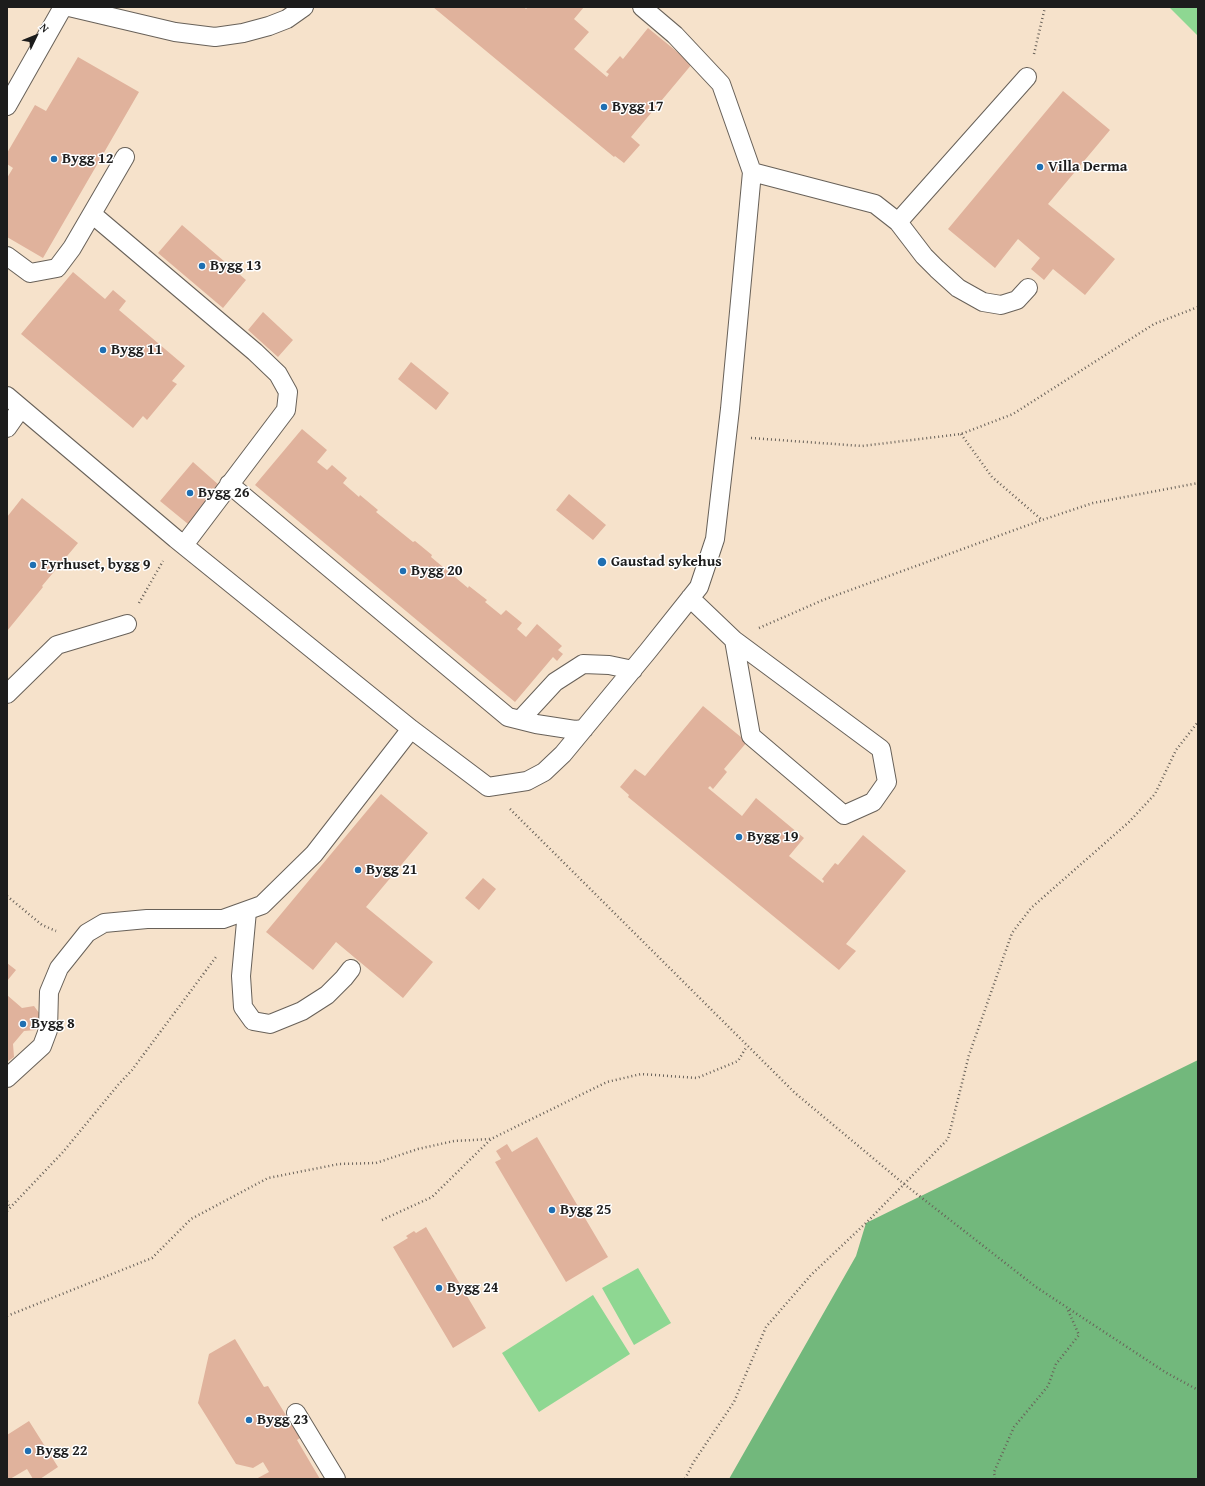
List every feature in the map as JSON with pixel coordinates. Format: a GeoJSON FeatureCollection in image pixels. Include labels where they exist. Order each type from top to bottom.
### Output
{"type":"FeatureCollection","features":[{"type":"Feature","properties":{"kind":"lane"},"geometry":{"type":"LineString","coordinates":[[7,106],[64,7]]}},
{"type":"Feature","properties":{"kind":"lane"},"geometry":{"type":"LineString","coordinates":[[69,7],[175,32],[215,37],[244,33],[269,26],[287,19],[304,7]]}},
{"type":"Feature","properties":{"kind":"lane"},"geometry":{"type":"LineString","coordinates":[[7,396],[180,542],[411,729],[488,787],[527,781],[544,772],[563,754],[584,729],[699,587],[715,539],[727,437],[752,172],[721,84],[675,35],[642,7]]}},
{"type":"Feature","properties":{"kind":"lane"},"geometry":{"type":"LineString","coordinates":[[898,222],[1027,78]]}},
{"type":"Feature","properties":{"kind":"lane"},"geometry":{"type":"LineString","coordinates":[[7,256],[30,273],[56,268],[72,248],[125,157]]}},
{"type":"Feature","properties":{"kind":"lane"},"geometry":{"type":"LineString","coordinates":[[752,172],[875,204],[898,222],[924,256],[937,269],[958,288],[983,302],[1001,305],[1017,300],[1028,288]]}},
{"type":"Feature","properties":{"kind":"lane"},"geometry":{"type":"LineString","coordinates":[[92,214],[255,352],[278,374],[288,392],[286,410],[229,484],[180,542]]}},
{"type":"Feature","properties":{"kind":"lane"},"geometry":{"type":"LineString","coordinates":[[7,428],[21,408]]}},
{"type":"Feature","properties":{"kind":"lane"},"geometry":{"type":"LineString","coordinates":[[229,484],[508,717],[536,724],[575,730],[584,729]]}},
{"type":"Feature","properties":{"kind":"lane"},"geometry":{"type":"LineString","coordinates":[[690,598],[734,640],[881,749],[887,782],[873,802],[844,815],[751,736],[734,640]]}},
{"type":"Feature","properties":{"kind":"lane"},"geometry":{"type":"LineString","coordinates":[[7,694],[57,645],[127,624]]}},
{"type":"Feature","properties":{"kind":"lane"},"geometry":{"type":"LineString","coordinates":[[520,720],[555,682],[583,664],[608,665],[633,670]]}},
{"type":"Feature","properties":{"kind":"lane"},"geometry":{"type":"LineString","coordinates":[[7,1078],[42,1046],[48,1030],[49,992],[59,968],[87,933],[104,923],[147,919],[223,919],[262,905],[314,854],[411,729]]}},
{"type":"Feature","properties":{"kind":"lane"},"geometry":{"type":"LineString","coordinates":[[247,911],[241,976],[243,1007],[253,1021],[270,1024],[302,1011],[327,995],[351,969]]}},
{"type":"Feature","properties":{"kind":"lane"},"geometry":{"type":"LineString","coordinates":[[296,1413],[336,1479]]}},
{"type":"Feature","properties":{"kind":"path"},"geometry":{"type":"LineString","coordinates":[[1027,78],[1038,42],[1045,7]]}},
{"type":"Feature","properties":{"kind":"path"},"geometry":{"type":"LineString","coordinates":[[727,437],[862,446],[961,434],[1014,414],[1154,324],[1198,307]]}},
{"type":"Feature","properties":{"kind":"path"},"geometry":{"type":"LineString","coordinates":[[961,434],[992,477],[1042,520]]}},
{"type":"Feature","properties":{"kind":"path"},"geometry":{"type":"LineString","coordinates":[[734,640],[823,600],[1042,520],[1093,504],[1198,483]]}},
{"type":"Feature","properties":{"kind":"path"},"geometry":{"type":"LineString","coordinates":[[127,624],[180,542]]}},
{"type":"Feature","properties":{"kind":"path"},"geometry":{"type":"LineString","coordinates":[[685,1479],[693,1463],[734,1402],[766,1327],[810,1275],[866,1223],[948,1139],[969,1055],[1012,933],[1031,908],[1129,822],[1155,794],[1176,750],[1198,722]]}},
{"type":"Feature","properties":{"kind":"path"},"geometry":{"type":"LineString","coordinates":[[488,787],[795,1093],[904,1184],[1036,1286],[1165,1372],[1198,1390]]}},
{"type":"Feature","properties":{"kind":"path"},"geometry":{"type":"LineString","coordinates":[[7,896],[42,925],[72,938],[87,933]]}},
{"type":"Feature","properties":{"kind":"path"},"geometry":{"type":"LineString","coordinates":[[7,1211],[63,1152],[132,1070],[218,954]]}},
{"type":"Feature","properties":{"kind":"path"},"geometry":{"type":"LineString","coordinates":[[382,1220],[432,1197],[491,1139],[607,1082],[641,1074],[696,1078],[738,1060],[748,1046]]}},
{"type":"Feature","properties":{"kind":"path"},"geometry":{"type":"LineString","coordinates":[[7,1316],[152,1258],[190,1219],[268,1178],[339,1164],[376,1163],[418,1149],[454,1141],[491,1139]]}},
{"type":"Feature","properties":{"kind":"path"},"geometry":{"type":"LineString","coordinates":[[7,1200],[10,1208]]}},
{"type":"Feature","properties":{"kind":"path"},"geometry":{"type":"LineString","coordinates":[[995,1479],[994,1472],[1014,1427],[1048,1386],[1056,1364],[1079,1335],[1066,1307]]}},
{"type":"Feature","properties":{"kind":"green space"},"geometry":{"type":"Polygon","coordinates":[[[1169,7],[1198,7],[1198,36],[1169,7]]]}},
{"type":"Feature","properties":{"kind":"green space"},"geometry":{"type":"Polygon","coordinates":[[[1198,1060],[1198,1479],[729,1479],[856,1256],[866,1223],[1198,1060]]]}},
{"type":"Feature","properties":{"kind":"green space"},"geometry":{"type":"Polygon","coordinates":[[[638,1268],[671,1323],[634,1345],[602,1288],[638,1268]]]}},
{"type":"Feature","properties":{"kind":"green space"},"geometry":{"type":"Polygon","coordinates":[[[593,1295],[630,1354],[539,1412],[502,1353],[593,1295]]]}},
{"type":"Feature","properties":{"kind":"building","name":"Bygg 17"},"geometry":{"type":"Polygon","coordinates":[[[433,7],[524,7],[526,9],[528,7],[584,7],[574,19],[589,32],[574,49],[607,77],[609,74],[606,72],[620,56],[623,59],[648,28],[692,64],[631,137],[640,145],[624,163],[615,156],[614,157],[433,7]]]}},
{"type":"Feature","properties":{"kind":"building","name":"Bygg 12"},"geometry":{"type":"Polygon","coordinates":[[[78,57],[139,92],[43,258],[7,237],[7,178],[13,168],[7,164],[7,153],[35,105],[46,111],[78,57]]]}},
{"type":"Feature","properties":{"kind":"building","name":"Villa Derma"},"geometry":{"type":"Polygon","coordinates":[[[1063,91],[1110,130],[1048,204],[1115,259],[1085,295],[1053,269],[1044,280],[1031,269],[1040,258],[1018,239],[995,268],[948,229],[1063,91]]]}},
{"type":"Feature","properties":{"kind":"building","name":"Bygg 13"},"geometry":{"type":"Polygon","coordinates":[[[182,225],[246,280],[223,308],[158,253],[182,225]]]}},
{"type":"Feature","properties":{"kind":"building","name":"Bygg 11"},"geometry":{"type":"Polygon","coordinates":[[[73,272],[105,299],[113,290],[126,301],[119,310],[185,366],[172,381],[177,384],[147,420],[143,416],[133,428],[21,334],[73,272]]]}},
{"type":"Feature","properties":{"kind":"building"},"geometry":{"type":"Polygon","coordinates":[[[263,312],[293,340],[278,357],[248,330],[263,312]]]}},
{"type":"Feature","properties":{"kind":"building"},"geometry":{"type":"Polygon","coordinates":[[[411,362],[449,393],[436,410],[398,379],[411,362]]]}},
{"type":"Feature","properties":{"kind":"building","name":"Bygg 20"},"geometry":{"type":"Polygon","coordinates":[[[302,429],[327,450],[317,462],[327,470],[332,465],[347,478],[343,483],[359,497],[360,495],[378,510],[376,512],[413,542],[415,541],[432,555],[431,557],[468,588],[469,586],[487,600],[485,602],[501,615],[506,610],[522,623],[517,629],[526,637],[537,624],[562,646],[558,650],[563,654],[557,661],[553,657],[515,702],[255,485],[302,429]]]}},
{"type":"Feature","properties":{"kind":"building","name":"Bygg 26"},"geometry":{"type":"Polygon","coordinates":[[[193,462],[220,486],[188,524],[160,501],[193,462]]]}},
{"type":"Feature","properties":{"kind":"building"},"geometry":{"type":"Polygon","coordinates":[[[569,494],[606,525],[593,540],[556,510],[569,494]]]}},
{"type":"Feature","properties":{"kind":"building","name":"Fyrhuset, bygg 9"},"geometry":{"type":"Polygon","coordinates":[[[22,498],[78,543],[7,631],[7,517],[22,498]]]}},
{"type":"Feature","properties":{"kind":"building","name":"Bygg 19"},"geometry":{"type":"Polygon","coordinates":[[[703,706],[747,742],[724,769],[727,772],[713,789],[710,786],[708,788],[742,816],[756,798],[804,838],[789,856],[823,883],[824,881],[822,879],[835,863],[838,865],[863,835],[906,871],[846,944],[856,951],[839,970],[628,797],[629,795],[620,787],[635,769],[645,776],[703,706]]]}},
{"type":"Feature","properties":{"kind":"building","name":"Bygg 21"},"geometry":{"type":"Polygon","coordinates":[[[381,794],[428,833],[366,907],[433,962],[403,998],[336,942],[313,970],[266,932],[381,794]]]}},
{"type":"Feature","properties":{"kind":"building"},"geometry":{"type":"Polygon","coordinates":[[[483,878],[496,889],[479,910],[465,898],[483,878]]]}},
{"type":"Feature","properties":{"kind":"building","name":"Bygg 8"},"geometry":{"type":"Polygon","coordinates":[[[7,963],[16,970],[7,981],[7,963]]]}},
{"type":"Feature","properties":{"kind":"building","name":"Bygg 8"},"geometry":{"type":"Polygon","coordinates":[[[7,995],[22,1008],[34,1006],[42,1017],[36,1030],[24,1031],[13,1044],[14,1057],[7,1062],[7,995]]]}},
{"type":"Feature","properties":{"kind":"building","name":"Bygg 25"},"geometry":{"type":"Polygon","coordinates":[[[537,1137],[608,1257],[566,1282],[495,1162],[501,1159],[496,1151],[507,1144],[512,1152],[537,1137]]]}},
{"type":"Feature","properties":{"kind":"building","name":"Bygg 24"},"geometry":{"type":"Polygon","coordinates":[[[426,1227],[486,1328],[453,1348],[393,1247],[408,1238],[406,1236],[414,1231],[416,1233],[426,1227]]]}},
{"type":"Feature","properties":{"kind":"building","name":"Bygg 23"},"geometry":{"type":"Polygon","coordinates":[[[235,1339],[264,1387],[268,1386],[300,1438],[297,1440],[320,1479],[256,1479],[269,1472],[263,1462],[253,1468],[236,1464],[198,1403],[209,1354],[235,1339]]]}},
{"type":"Feature","properties":{"kind":"building","name":"Bygg 22"},"geometry":{"type":"Polygon","coordinates":[[[29,1421],[58,1467],[40,1479],[33,1479],[27,1469],[10,1479],[7,1479],[7,1435],[29,1421]]]}},
{"type":"Feature","properties":{"kind":"place","name":"Bygg 17"},"geometry":{"type":"Point","coordinates":[604,107]}},
{"type":"Feature","properties":{"kind":"place","name":"Bygg 12"},"geometry":{"type":"Point","coordinates":[54,159]}},
{"type":"Feature","properties":{"kind":"place","name":"Villa Derma"},"geometry":{"type":"Point","coordinates":[1040,167]}},
{"type":"Feature","properties":{"kind":"place","name":"Bygg 13"},"geometry":{"type":"Point","coordinates":[202,266]}},
{"type":"Feature","properties":{"kind":"place","name":"Bygg 11"},"geometry":{"type":"Point","coordinates":[103,350]}},
{"type":"Feature","properties":{"kind":"place","name":"Bygg 26"},"geometry":{"type":"Point","coordinates":[190,493]}},
{"type":"Feature","properties":{"kind":"place","name":"Gaustad sykehus"},"geometry":{"type":"Point","coordinates":[602,562]}},
{"type":"Feature","properties":{"kind":"place","name":"Fyrhuset, bygg 9"},"geometry":{"type":"Point","coordinates":[33,565]}},
{"type":"Feature","properties":{"kind":"place","name":"Bygg 20"},"geometry":{"type":"Point","coordinates":[403,571]}},
{"type":"Feature","properties":{"kind":"place","name":"Bygg 19"},"geometry":{"type":"Point","coordinates":[739,837]}},
{"type":"Feature","properties":{"kind":"place","name":"Bygg 21"},"geometry":{"type":"Point","coordinates":[358,870]}},
{"type":"Feature","properties":{"kind":"place","name":"Bygg 8"},"geometry":{"type":"Point","coordinates":[23,1024]}},
{"type":"Feature","properties":{"kind":"place","name":"Bygg 25"},"geometry":{"type":"Point","coordinates":[552,1210]}},
{"type":"Feature","properties":{"kind":"place","name":"Bygg 24"},"geometry":{"type":"Point","coordinates":[439,1288]}},
{"type":"Feature","properties":{"kind":"place","name":"Bygg 23"},"geometry":{"type":"Point","coordinates":[249,1420]}},
{"type":"Feature","properties":{"kind":"place","name":"Bygg 22"},"geometry":{"type":"Point","coordinates":[28,1451]}}]}
